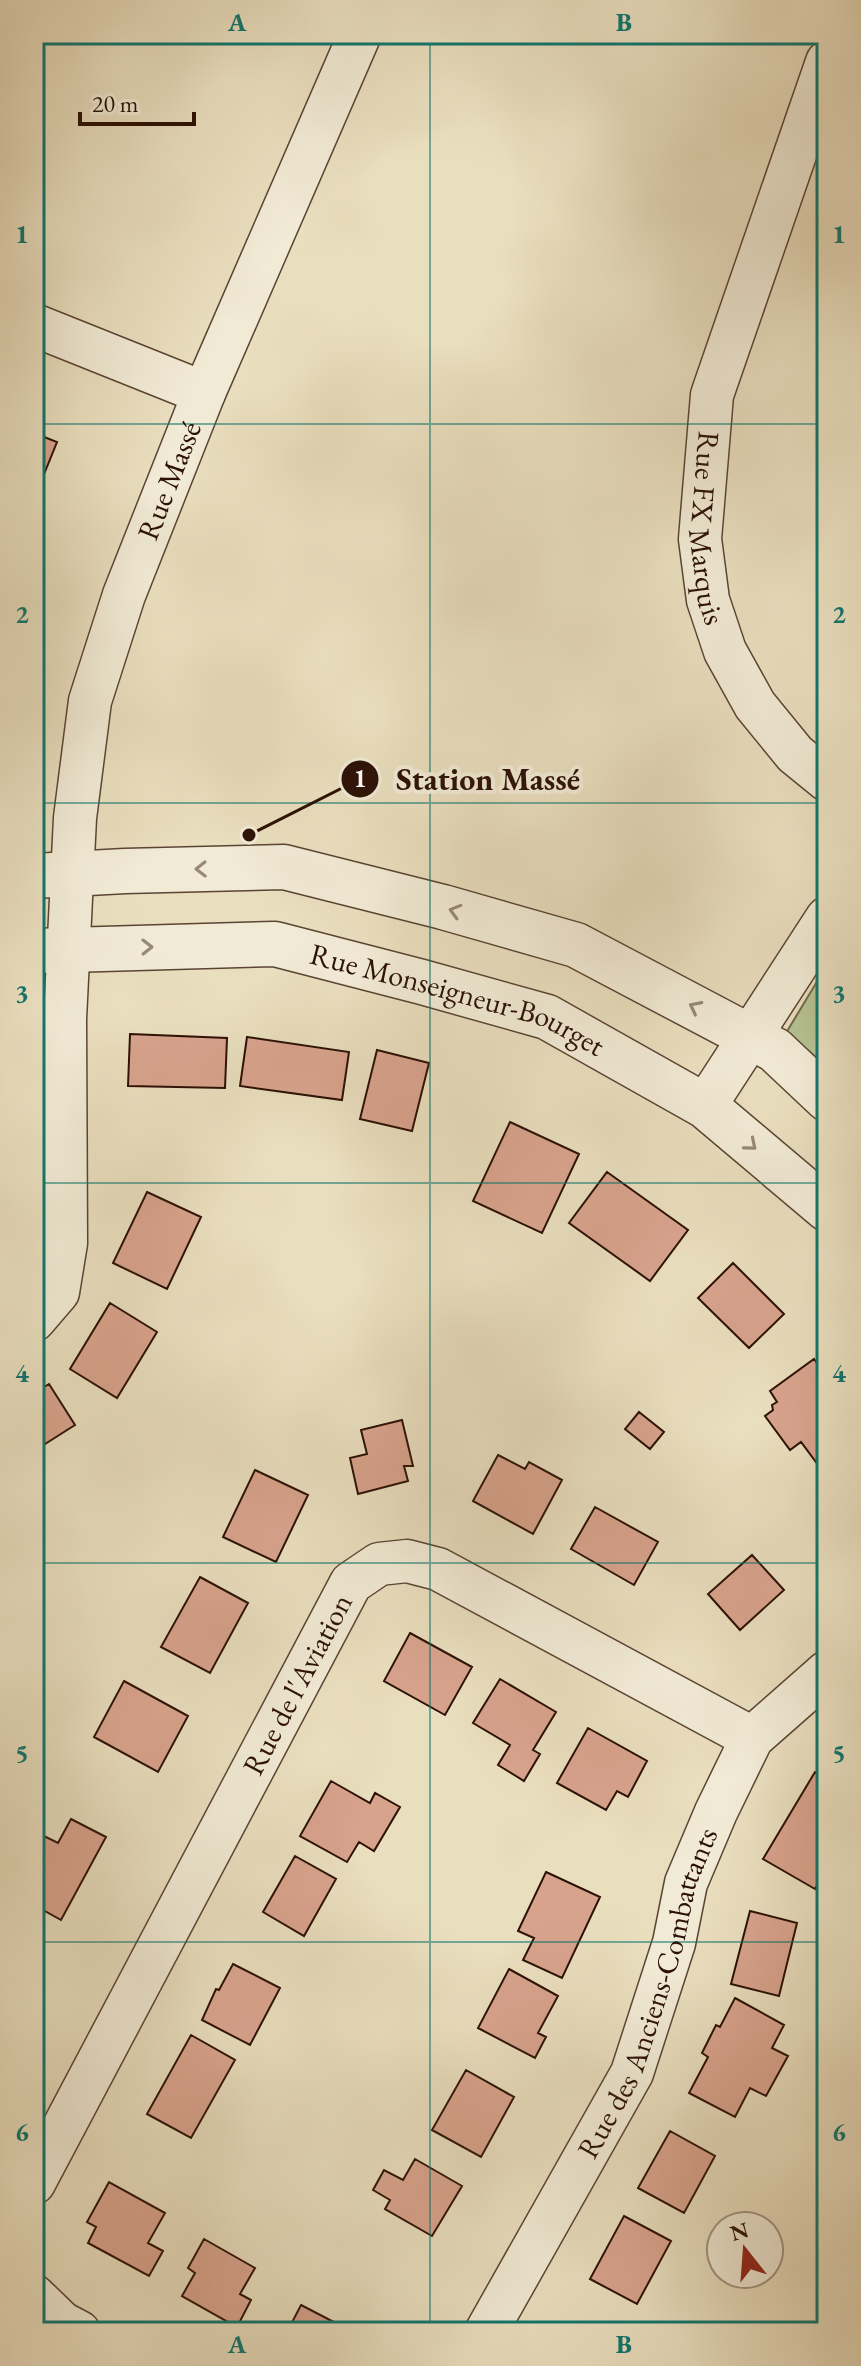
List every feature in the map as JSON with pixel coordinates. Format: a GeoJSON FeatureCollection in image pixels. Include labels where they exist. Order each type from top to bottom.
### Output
{"type":"FeatureCollection","features":[{"type":"Feature","properties":{"kind":"street","name":"Rue Massé"},"geometry":{"type":"LineString","coordinates":[[34,1320],[58,1292],[66,1243],[65,1019],[51,951],[53,875],[75,818],[90,701],[124,595],[204,393],[360,34]]}},
{"type":"Feature","properties":{"kind":"street","name":"Rue FX Marquis"},"geometry":{"type":"LineString","coordinates":[[827,62],[712,395],[700,539],[708,600],[725,651],[755,705],[795,754],[827,780]]}},
{"type":"Feature","properties":{"kind":"street"},"geometry":{"type":"LineString","coordinates":[[34,325],[204,393]]}},
{"type":"Feature","properties":{"kind":"street"},"geometry":{"type":"LineString","coordinates":[[53,875],[284,867],[576,945],[775,1050],[827,1099]]}},
{"type":"Feature","properties":{"kind":"street"},"geometry":{"type":"LineString","coordinates":[[705,1106],[827,918]]}},
{"type":"Feature","properties":{"kind":"street","name":"Rue Monseigneur-Bourget"},"geometry":{"type":"LineString","coordinates":[[51,951],[275,944],[547,1017],[705,1106],[827,1209]]}},
{"type":"Feature","properties":{"kind":"street","name":"Rue de l'Aviation"},"geometry":{"type":"LineString","coordinates":[[34,2183],[351,1583],[379,1564],[407,1561],[438,1569],[752,1738]]}},
{"type":"Feature","properties":{"kind":"street","name":"Rue des Anciens-Combattants"},"geometry":{"type":"LineString","coordinates":[[486,2332],[632,2073],[674,1943],[686,1883],[752,1738],[827,1672]]}},
{"type":"Feature","properties":{"kind":"street"},"geometry":{"type":"LineString","coordinates":[[34,2296],[62,2323],[79,2332]]}},
{"type":"Feature","properties":{"kind":"green space"},"geometry":{"type":"Polygon","coordinates":[[[827,965],[827,1066],[786,1033],[827,965]]]}},
{"type":"Feature","properties":{"kind":"building"},"geometry":{"type":"Polygon","coordinates":[[[34,433],[57,442],[34,499],[34,433]]]}},
{"type":"Feature","properties":{"kind":"building"},"geometry":{"type":"Polygon","coordinates":[[[130,1034],[227,1038],[225,1088],[128,1086],[130,1034]]]}},
{"type":"Feature","properties":{"kind":"building"},"geometry":{"type":"Polygon","coordinates":[[[247,1037],[349,1052],[342,1100],[240,1086],[247,1037]]]}},
{"type":"Feature","properties":{"kind":"building"},"geometry":{"type":"Polygon","coordinates":[[[377,1050],[429,1063],[412,1131],[360,1119],[377,1050]]]}},
{"type":"Feature","properties":{"kind":"building"},"geometry":{"type":"Polygon","coordinates":[[[510,1122],[579,1154],[542,1233],[473,1201],[510,1122]]]}},
{"type":"Feature","properties":{"kind":"building"},"geometry":{"type":"Polygon","coordinates":[[[607,1172],[688,1230],[650,1281],[569,1223],[607,1172]]]}},
{"type":"Feature","properties":{"kind":"building"},"geometry":{"type":"Polygon","coordinates":[[[147,1192],[201,1217],[167,1289],[113,1263],[147,1192]]]}},
{"type":"Feature","properties":{"kind":"building"},"geometry":{"type":"Polygon","coordinates":[[[733,1263],[784,1314],[749,1348],[698,1298],[733,1263]]]}},
{"type":"Feature","properties":{"kind":"building"},"geometry":{"type":"Polygon","coordinates":[[[110,1303],[157,1332],[117,1398],[70,1369],[110,1303]]]}},
{"type":"Feature","properties":{"kind":"building"},"geometry":{"type":"Polygon","coordinates":[[[814,1359],[827,1377],[827,1477],[801,1442],[790,1450],[765,1416],[777,1402],[770,1391],[814,1359]]]}},
{"type":"Feature","properties":{"kind":"building"},"geometry":{"type":"Polygon","coordinates":[[[49,1384],[75,1425],[34,1451],[34,1393],[49,1384]]]}},
{"type":"Feature","properties":{"kind":"building"},"geometry":{"type":"Polygon","coordinates":[[[639,1412],[664,1432],[650,1449],[625,1429],[639,1412]]]}},
{"type":"Feature","properties":{"kind":"building"},"geometry":{"type":"Polygon","coordinates":[[[402,1420],[413,1466],[404,1466],[408,1481],[358,1494],[350,1458],[367,1454],[361,1430],[402,1420]]]}},
{"type":"Feature","properties":{"kind":"building"},"geometry":{"type":"Polygon","coordinates":[[[498,1455],[525,1469],[529,1462],[562,1480],[533,1534],[473,1501],[498,1455]]]}},
{"type":"Feature","properties":{"kind":"building"},"geometry":{"type":"Polygon","coordinates":[[[255,1470],[308,1495],[276,1562],[223,1537],[255,1470]]]}},
{"type":"Feature","properties":{"kind":"building"},"geometry":{"type":"Polygon","coordinates":[[[595,1507],[658,1542],[634,1585],[571,1549],[595,1507]]]}},
{"type":"Feature","properties":{"kind":"building"},"geometry":{"type":"Polygon","coordinates":[[[752,1555],[784,1590],[740,1630],[708,1594],[752,1555]]]}},
{"type":"Feature","properties":{"kind":"building"},"geometry":{"type":"Polygon","coordinates":[[[200,1577],[248,1603],[210,1673],[161,1647],[200,1577]]]}},
{"type":"Feature","properties":{"kind":"building"},"geometry":{"type":"Polygon","coordinates":[[[410,1633],[472,1667],[445,1715],[384,1681],[410,1633]]]}},
{"type":"Feature","properties":{"kind":"building"},"geometry":{"type":"Polygon","coordinates":[[[500,1679],[556,1712],[533,1750],[540,1754],[524,1781],[498,1765],[510,1745],[473,1723],[500,1679]]]}},
{"type":"Feature","properties":{"kind":"building"},"geometry":{"type":"Polygon","coordinates":[[[124,1681],[188,1716],[158,1772],[94,1737],[124,1681]]]}},
{"type":"Feature","properties":{"kind":"building"},"geometry":{"type":"Polygon","coordinates":[[[588,1728],[647,1761],[628,1797],[617,1791],[606,1810],[557,1783],[588,1728]]]}},
{"type":"Feature","properties":{"kind":"building"},"geometry":{"type":"Polygon","coordinates":[[[815,1772],[827,1779],[827,1868],[815,1889],[763,1859],[815,1772]]]}},
{"type":"Feature","properties":{"kind":"building"},"geometry":{"type":"Polygon","coordinates":[[[331,1781],[370,1803],[375,1793],[400,1807],[374,1851],[359,1842],[347,1862],[300,1836],[331,1781]]]}},
{"type":"Feature","properties":{"kind":"building"},"geometry":{"type":"Polygon","coordinates":[[[71,1819],[106,1837],[61,1920],[34,1905],[34,1849],[42,1835],[58,1843],[71,1819]]]}},
{"type":"Feature","properties":{"kind":"building"},"geometry":{"type":"Polygon","coordinates":[[[295,1856],[336,1879],[304,1936],[263,1912],[295,1856]]]}},
{"type":"Feature","properties":{"kind":"building"},"geometry":{"type":"Polygon","coordinates":[[[546,1872],[600,1897],[562,1978],[523,1960],[534,1938],[518,1931],[546,1872]]]}},
{"type":"Feature","properties":{"kind":"building"},"geometry":{"type":"Polygon","coordinates":[[[750,1911],[797,1923],[779,1996],[731,1984],[750,1911]]]}},
{"type":"Feature","properties":{"kind":"building"},"geometry":{"type":"Polygon","coordinates":[[[233,1964],[280,1988],[250,2045],[202,2020],[216,1989],[219,1990],[233,1964]]]}},
{"type":"Feature","properties":{"kind":"building"},"geometry":{"type":"Polygon","coordinates":[[[509,1969],[558,1996],[538,2033],[546,2037],[535,2058],[478,2028],[509,1969]]]}},
{"type":"Feature","properties":{"kind":"building"},"geometry":{"type":"Polygon","coordinates":[[[735,1998],[784,2025],[772,2048],[788,2056],[766,2096],[750,2088],[735,2117],[689,2093],[708,2057],[702,2053],[716,2025],[720,2027],[735,1998]]]}},
{"type":"Feature","properties":{"kind":"building"},"geometry":{"type":"Polygon","coordinates":[[[191,2035],[235,2060],[191,2138],[147,2114],[191,2035]]]}},
{"type":"Feature","properties":{"kind":"building"},"geometry":{"type":"Polygon","coordinates":[[[466,2070],[514,2097],[481,2157],[432,2130],[466,2070]]]}},
{"type":"Feature","properties":{"kind":"building"},"geometry":{"type":"Polygon","coordinates":[[[670,2131],[715,2156],[684,2213],[638,2188],[670,2131]]]}},
{"type":"Feature","properties":{"kind":"building"},"geometry":{"type":"Polygon","coordinates":[[[415,2159],[462,2186],[432,2236],[385,2209],[390,2200],[373,2190],[384,2170],[403,2180],[415,2159]]]}},
{"type":"Feature","properties":{"kind":"building"},"geometry":{"type":"Polygon","coordinates":[[[109,2182],[165,2213],[148,2243],[163,2251],[149,2276],[88,2243],[96,2227],[87,2222],[109,2182]]]}},
{"type":"Feature","properties":{"kind":"building"},"geometry":{"type":"Polygon","coordinates":[[[624,2216],[671,2241],[637,2304],[590,2279],[624,2216]]]}},
{"type":"Feature","properties":{"kind":"building"},"geometry":{"type":"Polygon","coordinates":[[[204,2239],[255,2268],[240,2294],[251,2300],[237,2327],[182,2296],[195,2273],[188,2268],[204,2239]]]}},
{"type":"Feature","properties":{"kind":"building"},"geometry":{"type":"Polygon","coordinates":[[[301,2305],[353,2332],[287,2332],[301,2305]]]}},
{"type":"Feature","properties":{"kind":"place","name":"Station Massé"},"geometry":{"type":"Point","coordinates":[249,835]}}]}
